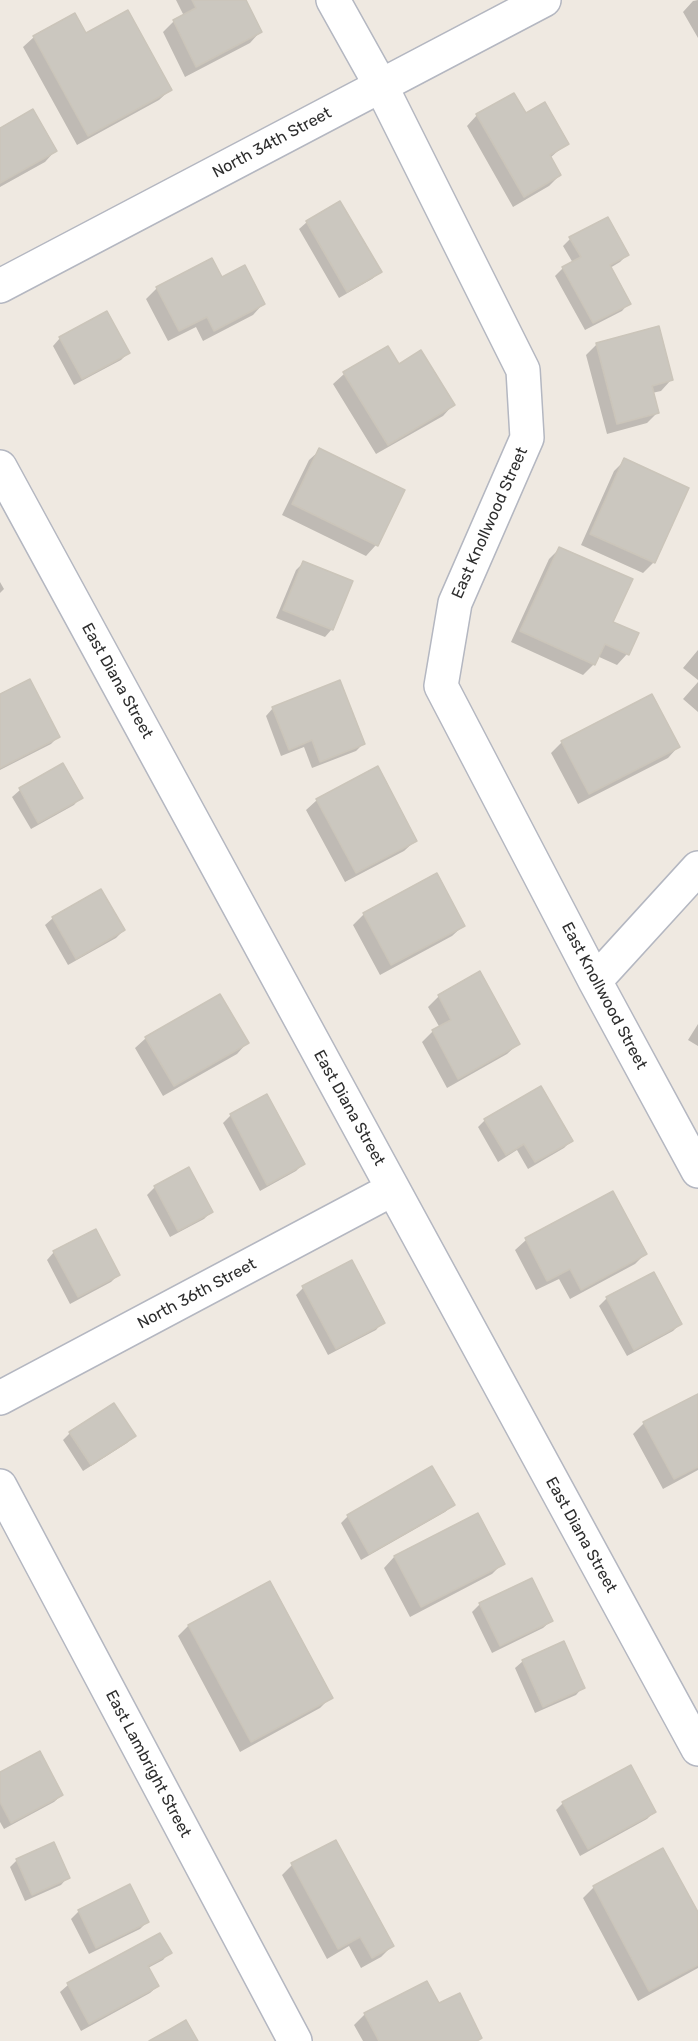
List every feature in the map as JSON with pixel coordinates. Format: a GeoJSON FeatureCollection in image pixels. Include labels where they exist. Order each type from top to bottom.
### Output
{"type":"FeatureCollection","features":[{"type":"Feature","properties":{"kind":"street","name":"East Knollwood Street"},"geometry":{"type":"LineString","coordinates":[[333,0],[381,86],[524,370],[527,438],[455,603],[441,686],[595,981],[698,1171]]}},
{"type":"Feature","properties":{"kind":"street","name":"North 34th Street"},"geometry":{"type":"LineString","coordinates":[[0,286],[544,0]]}},
{"type":"Feature","properties":{"kind":"street","name":"East Diana Street"},"geometry":{"type":"LineString","coordinates":[[0,467],[698,1749]]}},
{"type":"Feature","properties":{"kind":"street"},"geometry":{"type":"LineString","coordinates":[[595,981],[698,868]]}},
{"type":"Feature","properties":{"kind":"street","name":"North 36th Street"},"geometry":{"type":"LineString","coordinates":[[0,1398],[393,1190]]}},
{"type":"Feature","properties":{"kind":"street","name":"East Lambright Street"},"geometry":{"type":"LineString","coordinates":[[0,1486],[295,2041]]}},
{"type":"Feature","properties":{"kind":"building"},"geometry":{"type":"Polygon","coordinates":[[[192,0],[246,0],[262,32],[196,67],[173,20],[196,8],[192,0]]]}},
{"type":"Feature","properties":{"kind":"building"},"geometry":{"type":"Polygon","coordinates":[[[128,10],[172,90],[88,136],[33,36],[75,13],[86,33],[128,10]]]}},
{"type":"Feature","properties":{"kind":"building"},"geometry":{"type":"Polygon","coordinates":[[[514,93],[526,113],[545,102],[569,144],[550,155],[561,175],[524,197],[476,114],[514,93]]]}},
{"type":"Feature","properties":{"kind":"building"},"geometry":{"type":"Polygon","coordinates":[[[33,109],[57,151],[0,183],[0,128],[33,109]]]}},
{"type":"Feature","properties":{"kind":"building"},"geometry":{"type":"Polygon","coordinates":[[[340,201],[382,272],[347,292],[306,221],[340,201]]]}},
{"type":"Feature","properties":{"kind":"building"},"geometry":{"type":"Polygon","coordinates":[[[608,217],[629,255],[610,265],[631,304],[593,323],[562,267],[581,257],[569,237],[608,217]]]}},
{"type":"Feature","properties":{"kind":"building"},"geometry":{"type":"Polygon","coordinates":[[[212,258],[222,277],[245,265],[265,304],[214,331],[207,317],[179,331],[156,287],[212,258]]]}},
{"type":"Feature","properties":{"kind":"building"},"geometry":{"type":"Polygon","coordinates":[[[107,311],[130,353],[82,379],[59,337],[107,311]]]}},
{"type":"Feature","properties":{"kind":"building"},"geometry":{"type":"Polygon","coordinates":[[[659,326],[673,380],[652,386],[659,413],[617,424],[596,343],[659,326]]]}},
{"type":"Feature","properties":{"kind":"building"},"geometry":{"type":"Polygon","coordinates":[[[388,346],[399,364],[421,350],[455,405],[388,445],[343,372],[388,346]]]}},
{"type":"Feature","properties":{"kind":"building"},"geometry":{"type":"Polygon","coordinates":[[[319,448],[405,490],[378,546],[292,504],[319,448]]]}},
{"type":"Feature","properties":{"kind":"building"},"geometry":{"type":"Polygon","coordinates":[[[624,458],[689,488],[655,563],[590,534],[624,458]]]}},
{"type":"Feature","properties":{"kind":"building"},"geometry":{"type":"Polygon","coordinates":[[[559,547],[633,579],[613,622],[639,633],[629,655],[605,644],[595,665],[520,631],[559,547]]]}},
{"type":"Feature","properties":{"kind":"building"},"geometry":{"type":"Polygon","coordinates":[[[303,561],[353,581],[333,630],[283,610],[303,561]]]}},
{"type":"Feature","properties":{"kind":"building"},"geometry":{"type":"Polygon","coordinates":[[[30,679],[60,737],[0,768],[0,694],[30,679]]]}},
{"type":"Feature","properties":{"kind":"building"},"geometry":{"type":"Polygon","coordinates":[[[340,680],[365,744],[320,762],[312,740],[289,750],[272,707],[340,680]]]}},
{"type":"Feature","properties":{"kind":"building"},"geometry":{"type":"Polygon","coordinates":[[[652,694],[680,747],[589,794],[561,741],[652,694]]]}},
{"type":"Feature","properties":{"kind":"building"},"geometry":{"type":"Polygon","coordinates":[[[63,763],[83,798],[38,823],[19,788],[63,763]]]}},
{"type":"Feature","properties":{"kind":"building"},"geometry":{"type":"Polygon","coordinates":[[[378,766],[417,841],[356,873],[316,799],[378,766]]]}},
{"type":"Feature","properties":{"kind":"building"},"geometry":{"type":"Polygon","coordinates":[[[437,873],[465,926],[391,965],[363,913],[437,873]]]}},
{"type":"Feature","properties":{"kind":"building"},"geometry":{"type":"Polygon","coordinates":[[[101,889],[125,930],[76,959],[52,917],[101,889]]]}},
{"type":"Feature","properties":{"kind":"building"},"geometry":{"type":"Polygon","coordinates":[[[480,971],[520,1044],[458,1079],[432,1030],[451,1020],[438,995],[480,971]]]}},
{"type":"Feature","properties":{"kind":"building"},"geometry":{"type":"Polygon","coordinates":[[[220,994],[249,1043],[174,1086],[145,1037],[220,994]]]}},
{"type":"Feature","properties":{"kind":"building"},"geometry":{"type":"Polygon","coordinates":[[[541,1086],[573,1141],[535,1162],[524,1144],[506,1155],[484,1119],[541,1086]]]}},
{"type":"Feature","properties":{"kind":"building"},"geometry":{"type":"Polygon","coordinates":[[[267,1094],[305,1164],[267,1185],[230,1114],[267,1094]]]}},
{"type":"Feature","properties":{"kind":"building"},"geometry":{"type":"Polygon","coordinates":[[[189,1167],[213,1212],[178,1231],[154,1186],[189,1167]]]}},
{"type":"Feature","properties":{"kind":"building"},"geometry":{"type":"Polygon","coordinates":[[[613,1191],[647,1254],[581,1290],[570,1269],[547,1281],[525,1238],[613,1191]]]}},
{"type":"Feature","properties":{"kind":"building"},"geometry":{"type":"Polygon","coordinates":[[[96,1229],[120,1275],[78,1297],[53,1251],[96,1229]]]}},
{"type":"Feature","properties":{"kind":"building"},"geometry":{"type":"Polygon","coordinates":[[[352,1260],[385,1323],[336,1349],[302,1286],[352,1260]]]}},
{"type":"Feature","properties":{"kind":"building"},"geometry":{"type":"Polygon","coordinates":[[[654,1272],[682,1324],[634,1350],[606,1297],[654,1272]]]}},
{"type":"Feature","properties":{"kind":"building"},"geometry":{"type":"Polygon","coordinates":[[[698,1394],[698,1467],[674,1479],[643,1422],[698,1394]]]}},
{"type":"Feature","properties":{"kind":"building"},"geometry":{"type":"Polygon","coordinates":[[[114,1403],[136,1436],[91,1465],[69,1432],[114,1403]]]}},
{"type":"Feature","properties":{"kind":"building"},"geometry":{"type":"Polygon","coordinates":[[[432,1466],[455,1505],[369,1554],[347,1515],[432,1466]]]}},
{"type":"Feature","properties":{"kind":"building"},"geometry":{"type":"Polygon","coordinates":[[[478,1513],[505,1564],[421,1607],[394,1556],[478,1513]]]}},
{"type":"Feature","properties":{"kind":"building"},"geometry":{"type":"Polygon","coordinates":[[[532,1578],[553,1621],[500,1646],[479,1603],[532,1578]]]}},
{"type":"Feature","properties":{"kind":"building"},"geometry":{"type":"Polygon","coordinates":[[[270,1581],[333,1698],[251,1742],[188,1625],[270,1581]]]}},
{"type":"Feature","properties":{"kind":"building"},"geometry":{"type":"Polygon","coordinates":[[[564,1641],[585,1688],[543,1707],[522,1660],[564,1641]]]}},
{"type":"Feature","properties":{"kind":"building"},"geometry":{"type":"Polygon","coordinates":[[[40,1751],[63,1795],[11,1823],[0,1802],[0,1772],[40,1751]]]}},
{"type":"Feature","properties":{"kind":"building"},"geometry":{"type":"Polygon","coordinates":[[[631,1765],[656,1812],[588,1849],[562,1802],[631,1765]]]}},
{"type":"Feature","properties":{"kind":"building"},"geometry":{"type":"Polygon","coordinates":[[[336,1840],[394,1946],[372,1958],[360,1937],[338,1949],[291,1863],[336,1840]]]}},
{"type":"Feature","properties":{"kind":"building"},"geometry":{"type":"Polygon","coordinates":[[[54,1842],[70,1878],[32,1895],[16,1859],[54,1842]]]}},
{"type":"Feature","properties":{"kind":"building"},"geometry":{"type":"Polygon","coordinates":[[[663,1848],[698,1912],[698,1965],[649,1991],[593,1886],[663,1848]]]}},
{"type":"Feature","properties":{"kind":"building"},"geometry":{"type":"Polygon","coordinates":[[[130,1884],[149,1922],[96,1948],[78,1910],[130,1884]]]}},
{"type":"Feature","properties":{"kind":"building"},"geometry":{"type":"Polygon","coordinates":[[[160,1933],[172,1953],[148,1966],[159,1986],[89,2024],[67,1983],[160,1933]]]}},
{"type":"Feature","properties":{"kind":"building"},"geometry":{"type":"Polygon","coordinates":[[[427,1981],[439,2003],[460,1993],[482,2038],[477,2041],[379,2041],[364,2013],[427,1981]]]}},
{"type":"Feature","properties":{"kind":"building"},"geometry":{"type":"Polygon","coordinates":[[[186,2020],[198,2041],[149,2041],[167,2031],[186,2020]]]}}]}
